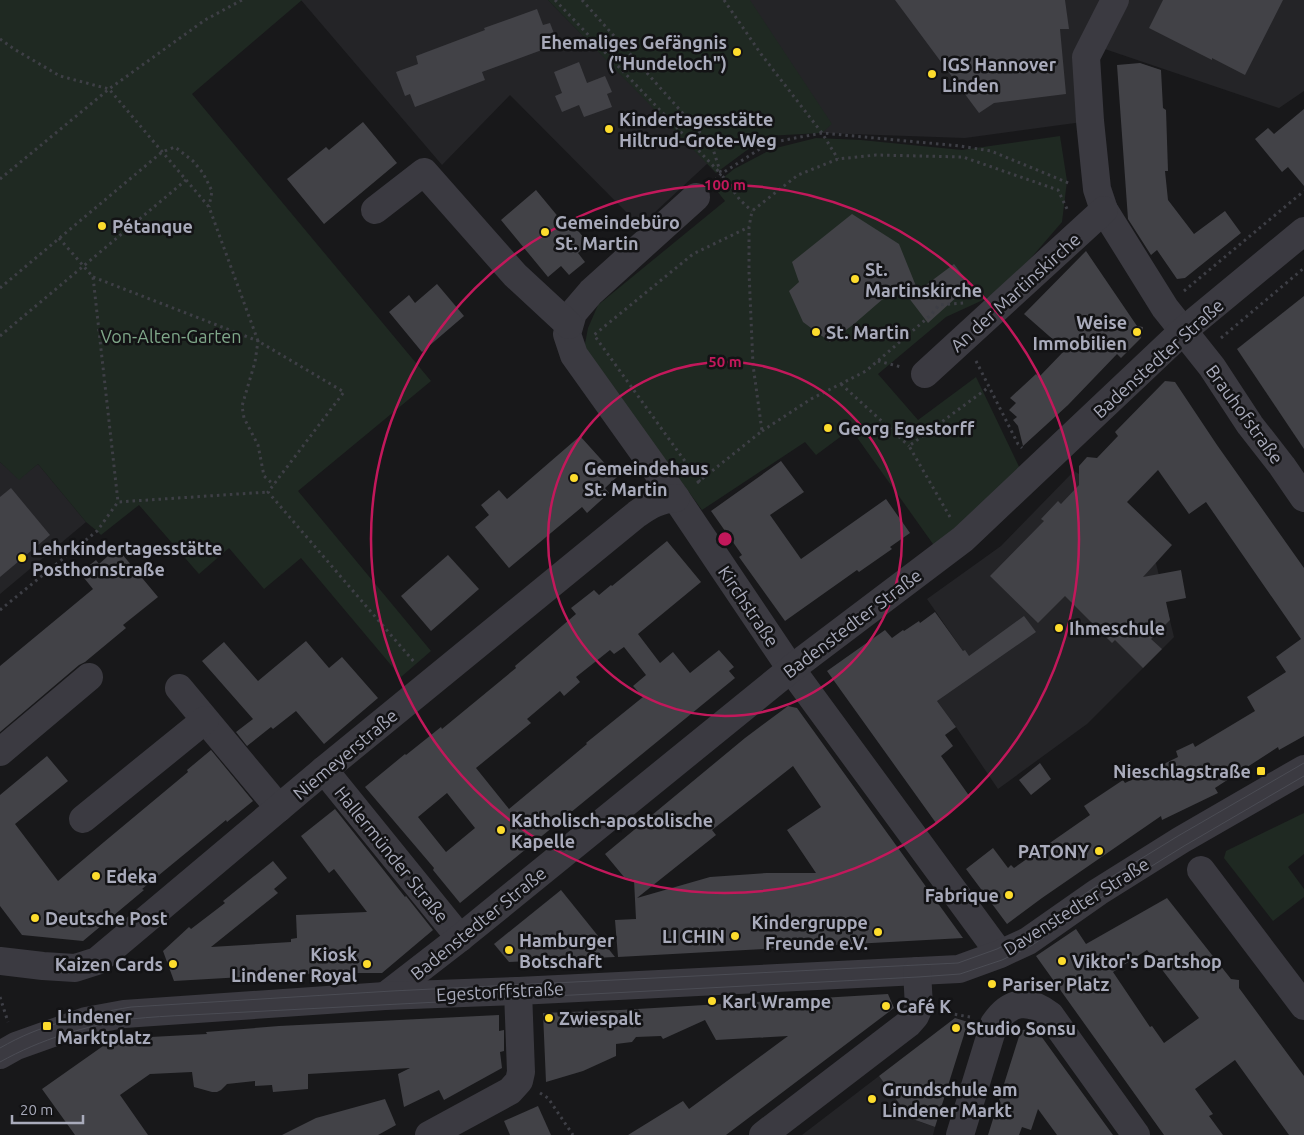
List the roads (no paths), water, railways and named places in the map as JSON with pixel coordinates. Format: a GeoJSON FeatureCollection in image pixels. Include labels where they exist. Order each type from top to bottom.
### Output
{"type":"FeatureCollection","features":[{"type":"Feature","properties":{"kind":"street","name":"Brauhofstraße"},"geometry":{"type":"LineString","coordinates":[[1115,0],[1086,57],[1097,189],[1104,210],[1165,308],[1212,367],[1250,424],[1304,498]]}},
{"type":"Feature","properties":{"kind":"street"},"geometry":{"type":"LineString","coordinates":[[375,210],[424,172],[515,275],[569,325],[573,314],[591,292],[696,197]]}},
{"type":"Feature","properties":{"kind":"street","name":"An der Martinskirche"},"geometry":{"type":"LineString","coordinates":[[925,374],[1104,210]]}},
{"type":"Feature","properties":{"kind":"street","name":"Badenstedter Straße"},"geometry":{"type":"LineString","coordinates":[[385,996],[460,938],[791,669],[963,539],[1040,467],[1191,341],[1304,232]]}},
{"type":"Feature","properties":{"kind":"street","name":"Kirchstraße"},"geometry":{"type":"LineString","coordinates":[[569,325],[567,334],[574,355],[676,498],[791,669],[1000,954]]}},
{"type":"Feature","properties":{"kind":"street","name":"Niemeyerstraße"},"geometry":{"type":"LineString","coordinates":[[0,961],[75,968],[97,961],[324,770],[648,506],[661,500],[676,498]]}},
{"type":"Feature","properties":{"kind":"street"},"geometry":{"type":"LineString","coordinates":[[0,752],[89,677]]}},
{"type":"Feature","properties":{"kind":"street"},"geometry":{"type":"LineString","coordinates":[[179,688],[279,808]]}},
{"type":"Feature","properties":{"kind":"street"},"geometry":{"type":"LineString","coordinates":[[83,820],[205,720]]}},
{"type":"Feature","properties":{"kind":"street","name":"Davenstedter Straße"},"geometry":{"type":"LineString","coordinates":[[917,971],[959,969],[1000,954],[1028,941],[1098,892],[1181,840],[1304,769]]}},
{"type":"Feature","properties":{"kind":"street","name":"Hallermünder Straße"},"geometry":{"type":"LineString","coordinates":[[324,770],[460,938]]}},
{"type":"Feature","properties":{"kind":"street"},"geometry":{"type":"LineString","coordinates":[[1200,870],[1304,1006]]}},
{"type":"Feature","properties":{"kind":"street"},"geometry":{"type":"LineString","coordinates":[[763,1135],[908,1024],[915,1016],[919,1007],[917,971]]}},
{"type":"Feature","properties":{"kind":"street","name":"Egestorffstraße"},"geometry":{"type":"LineString","coordinates":[[0,1054],[16,1046],[86,1021],[124,1014],[385,996],[917,971]]}},
{"type":"Feature","properties":{"kind":"street"},"geometry":{"type":"LineString","coordinates":[[429,1135],[510,1090],[519,1081],[521,1072],[518,991]]}},
{"type":"Feature","properties":{"kind":"street"},"geometry":{"type":"LineString","coordinates":[[960,1135],[994,1024],[1000,1014],[1010,1007],[1027,1004],[1040,1008],[1050,1015],[1136,1135]]}},
{"type":"Feature","properties":{"kind":"tram line"},"geometry":{"type":"LineString","coordinates":[[0,1048],[47,1027],[96,1013],[131,1007],[392,991],[958,963],[997,949],[1025,935],[1095,887],[1178,836],[1304,763]]}},
{"type":"Feature","properties":{"kind":"tram line"},"geometry":{"type":"LineString","coordinates":[[0,1062],[64,1034],[97,1025],[138,1018],[960,974],[1002,960],[1031,946],[1102,897],[1184,846],[1304,776]]}},
{"type":"Feature","properties":{"kind":"place","name":"Ehemaliges Gefängnis (\"Hundeloch\")"},"geometry":{"type":"Point","coordinates":[737,52]}},
{"type":"Feature","properties":{"kind":"place","name":"IGS Hannover Linden"},"geometry":{"type":"Point","coordinates":[932,74]}},
{"type":"Feature","properties":{"kind":"place","name":"Kindertagesstätte Hiltrud-Grote-Weg"},"geometry":{"type":"Point","coordinates":[609,129]}},
{"type":"Feature","properties":{"kind":"place","name":"Pétanque"},"geometry":{"type":"Point","coordinates":[102,226]}},
{"type":"Feature","properties":{"kind":"place","name":"Gemeindebüro St. Martin"},"geometry":{"type":"Point","coordinates":[545,232]}},
{"type":"Feature","properties":{"kind":"place","name":"St. Martinskirche"},"geometry":{"type":"Point","coordinates":[855,279]}},
{"type":"Feature","properties":{"kind":"place","name":"St. Martin"},"geometry":{"type":"Point","coordinates":[816,332]}},
{"type":"Feature","properties":{"kind":"place","name":"Weise Immobilien"},"geometry":{"type":"Point","coordinates":[1137,332]}},
{"type":"Feature","properties":{"kind":"place","name":"Georg Egestorff"},"geometry":{"type":"Point","coordinates":[828,428]}},
{"type":"Feature","properties":{"kind":"place","name":"Gemeindehaus St. Martin"},"geometry":{"type":"Point","coordinates":[574,478]}},
{"type":"Feature","properties":{"kind":"place","name":"Lehrkindertagesstätte Posthornstraße"},"geometry":{"type":"Point","coordinates":[22,558]}},
{"type":"Feature","properties":{"kind":"place","name":"Ihmeschule"},"geometry":{"type":"Point","coordinates":[1059,628]}},
{"type":"Feature","properties":{"kind":"place","name":"Nieschlagstraße"},"geometry":{"type":"Point","coordinates":[1261,771]}},
{"type":"Feature","properties":{"kind":"place","name":"Katholisch-apostolische Kapelle"},"geometry":{"type":"Point","coordinates":[501,830]}},
{"type":"Feature","properties":{"kind":"place","name":"PATONY"},"geometry":{"type":"Point","coordinates":[1099,851]}},
{"type":"Feature","properties":{"kind":"place","name":"Edeka"},"geometry":{"type":"Point","coordinates":[96,876]}},
{"type":"Feature","properties":{"kind":"place","name":"Fabrique"},"geometry":{"type":"Point","coordinates":[1009,895]}},
{"type":"Feature","properties":{"kind":"place","name":"Deutsche Post"},"geometry":{"type":"Point","coordinates":[35,918]}},
{"type":"Feature","properties":{"kind":"place","name":"Kindergruppe Freunde e.V."},"geometry":{"type":"Point","coordinates":[878,932]}},
{"type":"Feature","properties":{"kind":"place","name":"LI CHIN"},"geometry":{"type":"Point","coordinates":[735,936]}},
{"type":"Feature","properties":{"kind":"place","name":"Hamburger Botschaft"},"geometry":{"type":"Point","coordinates":[509,950]}},
{"type":"Feature","properties":{"kind":"place","name":"Viktor's Dartshop"},"geometry":{"type":"Point","coordinates":[1062,961]}},
{"type":"Feature","properties":{"kind":"place","name":"Kaizen Cards"},"geometry":{"type":"Point","coordinates":[173,964]}},
{"type":"Feature","properties":{"kind":"place","name":"Kiosk Lindener Royal"},"geometry":{"type":"Point","coordinates":[367,964]}},
{"type":"Feature","properties":{"kind":"place","name":"Pariser Platz"},"geometry":{"type":"Point","coordinates":[992,984]}},
{"type":"Feature","properties":{"kind":"place","name":"Karl Wrampe"},"geometry":{"type":"Point","coordinates":[712,1001]}},
{"type":"Feature","properties":{"kind":"place","name":"Café K"},"geometry":{"type":"Point","coordinates":[886,1006]}},
{"type":"Feature","properties":{"kind":"place","name":"Zwiespalt"},"geometry":{"type":"Point","coordinates":[549,1018]}},
{"type":"Feature","properties":{"kind":"place","name":"Lindener Marktplatz"},"geometry":{"type":"Point","coordinates":[47,1026]}},
{"type":"Feature","properties":{"kind":"place","name":"Studio Sonsu"},"geometry":{"type":"Point","coordinates":[956,1028]}},
{"type":"Feature","properties":{"kind":"place","name":"Grundschule am Lindener Markt"},"geometry":{"type":"Point","coordinates":[872,1099]}},
{"type":"Feature","properties":{"kind":"park label","name":"Von-Alten-Garten"},"geometry":{"type":"Point","coordinates":[171,336]}}]}
